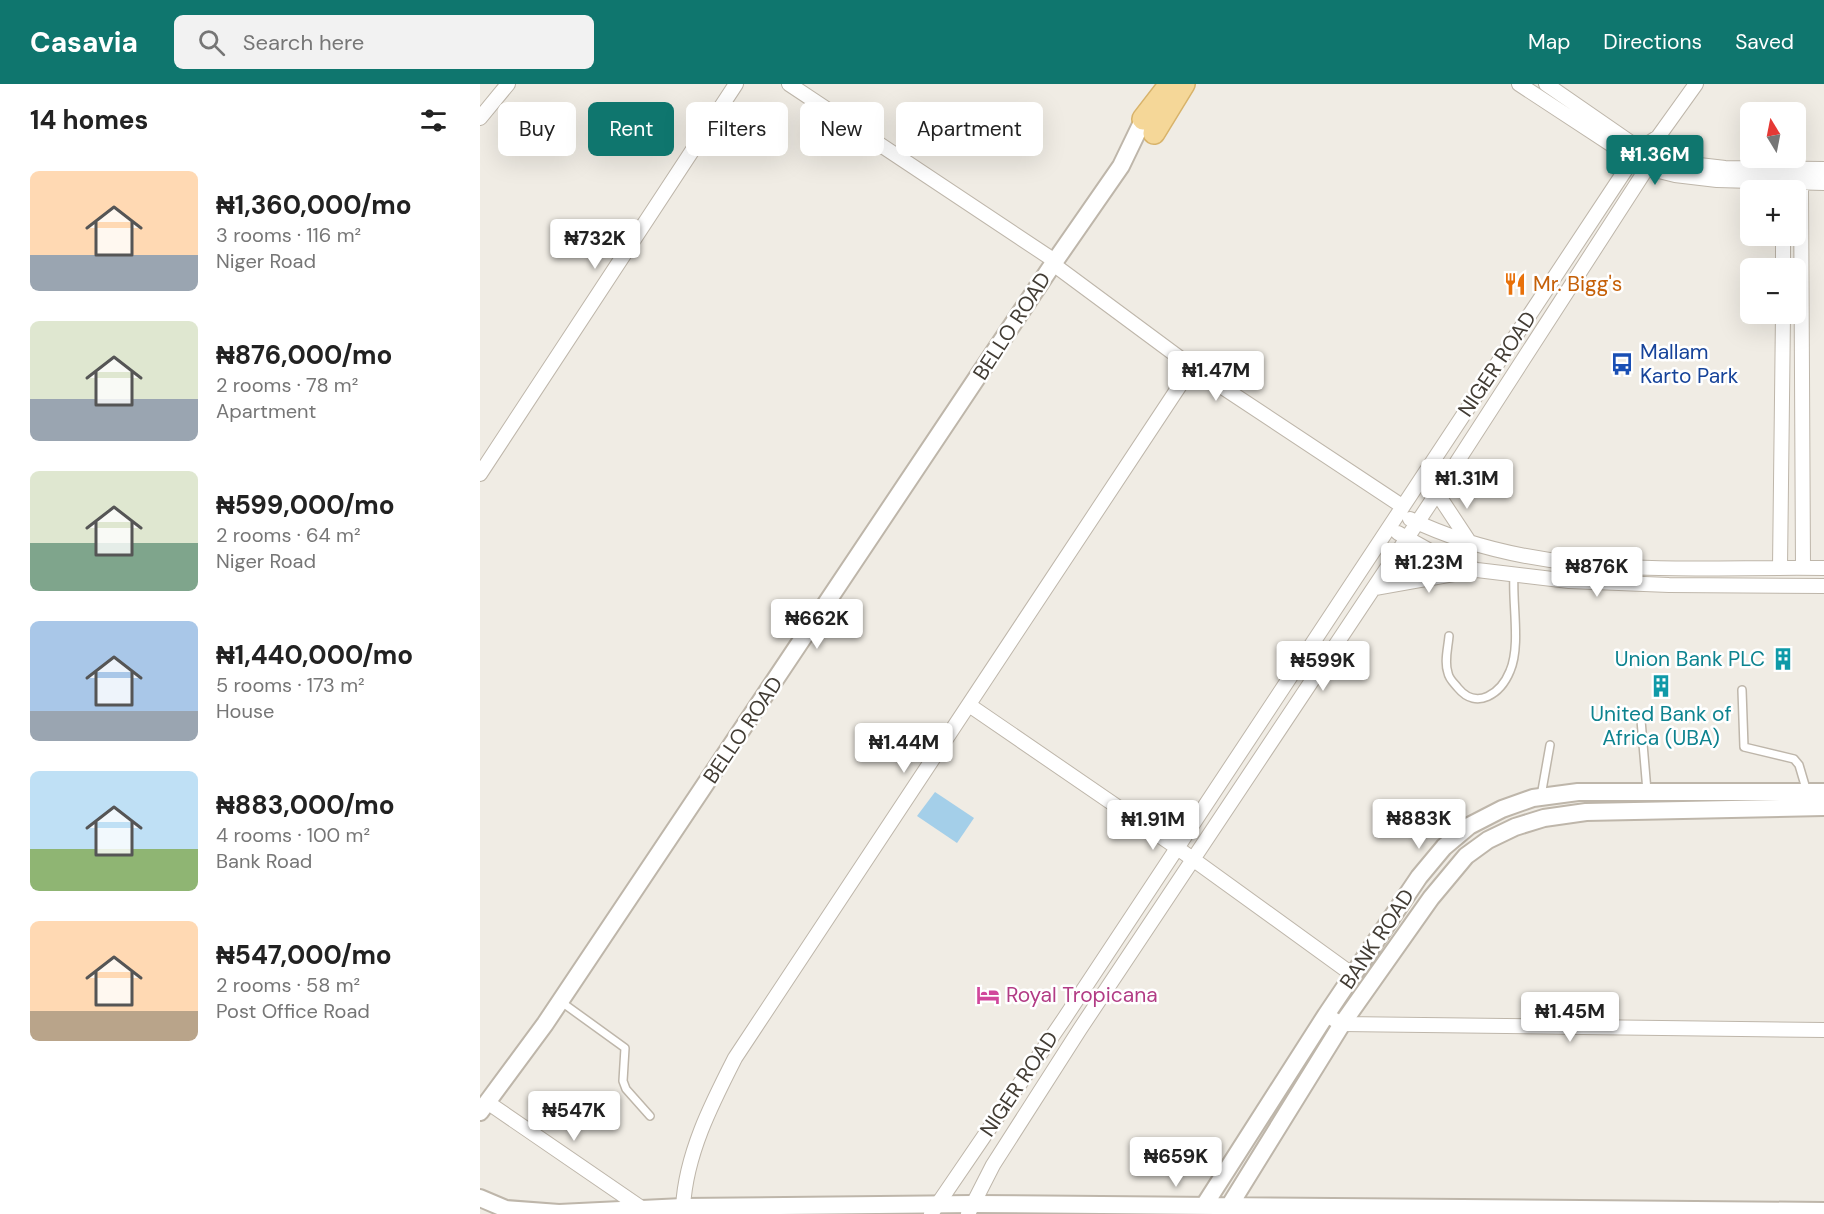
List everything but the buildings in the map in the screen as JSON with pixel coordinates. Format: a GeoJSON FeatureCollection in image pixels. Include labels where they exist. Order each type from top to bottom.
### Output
{"type":"FeatureCollection","features":[{"type":"Feature","properties":{"kind":"main road"},"geometry":{"type":"LineString","coordinates":[[1149,126],[1170,84]]}},
{"type":"Feature","properties":{"kind":"main road"},"geometry":{"type":"LineString","coordinates":[[1149,126],[1184,84]]}},
{"type":"Feature","properties":{"kind":"street"},"geometry":{"type":"LineString","coordinates":[[480,118],[484,102],[508,84]]}},
{"type":"Feature","properties":{"kind":"street"},"geometry":{"type":"LineString","coordinates":[[480,474],[736,84]]}},
{"type":"Feature","properties":{"kind":"street"},"geometry":{"type":"LineString","coordinates":[[789,84],[1054,263],[1192,367],[1416,521],[1470,543],[1527,558],[1563,563],[1649,567],[1824,568]]}},
{"type":"Feature","properties":{"kind":"street","name":"BELLO ROAD"},"geometry":{"type":"LineString","coordinates":[[1149,126],[1164,84]]}},
{"type":"Feature","properties":{"kind":"street","name":"BELLO ROAD"},"geometry":{"type":"LineString","coordinates":[[484,1107],[560,1001],[1121,166],[1149,126],[1193,84]]}},
{"type":"Feature","properties":{"kind":"street"},"geometry":{"type":"LineString","coordinates":[[1519,84],[1636,155],[1675,175],[1740,182]]}},
{"type":"Feature","properties":{"kind":"street"},"geometry":{"type":"LineString","coordinates":[[1546,84],[1636,155]]}},
{"type":"Feature","properties":{"kind":"street"},"geometry":{"type":"LineString","coordinates":[[1658,137],[1696,84]]}},
{"type":"Feature","properties":{"kind":"street","name":"NIGER ROAD"},"geometry":{"type":"LineString","coordinates":[[934,1209],[1064,1019],[1636,155],[1658,137]]}},
{"type":"Feature","properties":{"kind":"street","name":"NIGER ROAD"},"geometry":{"type":"LineString","coordinates":[[971,1209],[993,1165],[1080,1029],[1191,859],[1375,588],[1416,521],[1437,493],[1651,162],[1658,137]]}},
{"type":"Feature","properties":{"kind":"street"},"geometry":{"type":"LineString","coordinates":[[1651,162],[1725,168],[1824,169]]}},
{"type":"Feature","properties":{"kind":"street"},"geometry":{"type":"LineString","coordinates":[[1806,183],[1824,183]]}},
{"type":"Feature","properties":{"kind":"street"},"geometry":{"type":"LineString","coordinates":[[1780,568],[1783,324]]}},
{"type":"Feature","properties":{"kind":"street"},"geometry":{"type":"LineString","coordinates":[[1799,324],[1803,567]]}},
{"type":"Feature","properties":{"kind":"street"},"geometry":{"type":"LineString","coordinates":[[683,1207],[687,1168],[711,1106],[735,1058],[1192,367]]}},
{"type":"Feature","properties":{"kind":"street"},"geometry":{"type":"LineString","coordinates":[[1437,493],[1470,543]]}},
{"type":"Feature","properties":{"kind":"street"},"geometry":{"type":"LineString","coordinates":[[1388,528],[1441,557],[1477,570],[1569,581],[1670,585],[1824,586]]}},
{"type":"Feature","properties":{"kind":"street"},"geometry":{"type":"LineString","coordinates":[[1375,588],[1477,570]]}},
{"type":"Feature","properties":{"kind":"street"},"geometry":{"type":"LineString","coordinates":[[969,705],[1176,847],[1353,975]]}},
{"type":"Feature","properties":{"kind":"street","name":"BANK ROAD"},"geometry":{"type":"LineString","coordinates":[[1201,1210],[1326,1015],[1419,877],[1444,847],[1469,826],[1502,809],[1540,796],[1578,792],[1647,791],[1824,807]]}},
{"type":"Feature","properties":{"kind":"street","name":"BANK ROAD"},"geometry":{"type":"LineString","coordinates":[[1226,1210],[1342,1024],[1431,898],[1466,856],[1488,840],[1515,827],[1544,818],[1586,812],[1824,792]]}},
{"type":"Feature","properties":{"kind":"street"},"geometry":{"type":"LineString","coordinates":[[1326,1015],[1342,1024],[1824,1030]]}},
{"type":"Feature","properties":{"kind":"street"},"geometry":{"type":"LineString","coordinates":[[1064,1019],[1080,1029]]}},
{"type":"Feature","properties":{"kind":"street"},"geometry":{"type":"LineString","coordinates":[[484,1107],[643,1209]]}},
{"type":"Feature","properties":{"kind":"street"},"geometry":{"type":"LineString","coordinates":[[1245,1177],[1252,1201],[1257,1208]]}},
{"type":"Feature","properties":{"kind":"street"},"geometry":{"type":"LineString","coordinates":[[480,1198],[506,1209],[527,1212],[683,1207],[1824,1211]]}},
{"type":"Feature","properties":{"kind":"lane"},"geometry":{"type":"LineString","coordinates":[[1449,636],[1446,665],[1448,676],[1461,691],[1476,700],[1490,697],[1504,683],[1515,657],[1514,574]]}},
{"type":"Feature","properties":{"kind":"lane"},"geometry":{"type":"LineString","coordinates":[[1742,690],[1744,747],[1794,759],[1799,765],[1806,792]]}},
{"type":"Feature","properties":{"kind":"lane"},"geometry":{"type":"LineString","coordinates":[[1641,720],[1647,791]]}},
{"type":"Feature","properties":{"kind":"lane"},"geometry":{"type":"LineString","coordinates":[[1540,796],[1550,746]]}},
{"type":"Feature","properties":{"kind":"lane"},"geometry":{"type":"LineString","coordinates":[[560,1001],[625,1048],[623,1081],[626,1089],[650,1116]]}},
{"type":"Feature","properties":{"kind":"water"},"geometry":{"type":"Polygon","coordinates":[[[935,792],[974,818],[957,843],[917,816],[935,792]]]}},
{"type":"Feature","properties":{"kind":"place","name":"Mr. Bigg's"},"geometry":{"type":"Point","coordinates":[1515,284]}},
{"type":"Feature","properties":{"kind":"place","name":"Mallam Karto Park"},"geometry":{"type":"Point","coordinates":[1622,364]}},
{"type":"Feature","properties":{"kind":"place","name":"Union Bank PLC"},"geometry":{"type":"Point","coordinates":[1783,659]}},
{"type":"Feature","properties":{"kind":"place","name":"United Bank of Africa (UBA)"},"geometry":{"type":"Point","coordinates":[1661,686]}},
{"type":"Feature","properties":{"kind":"place","name":"Royal Tropicana"},"geometry":{"type":"Point","coordinates":[988,995]}}]}
